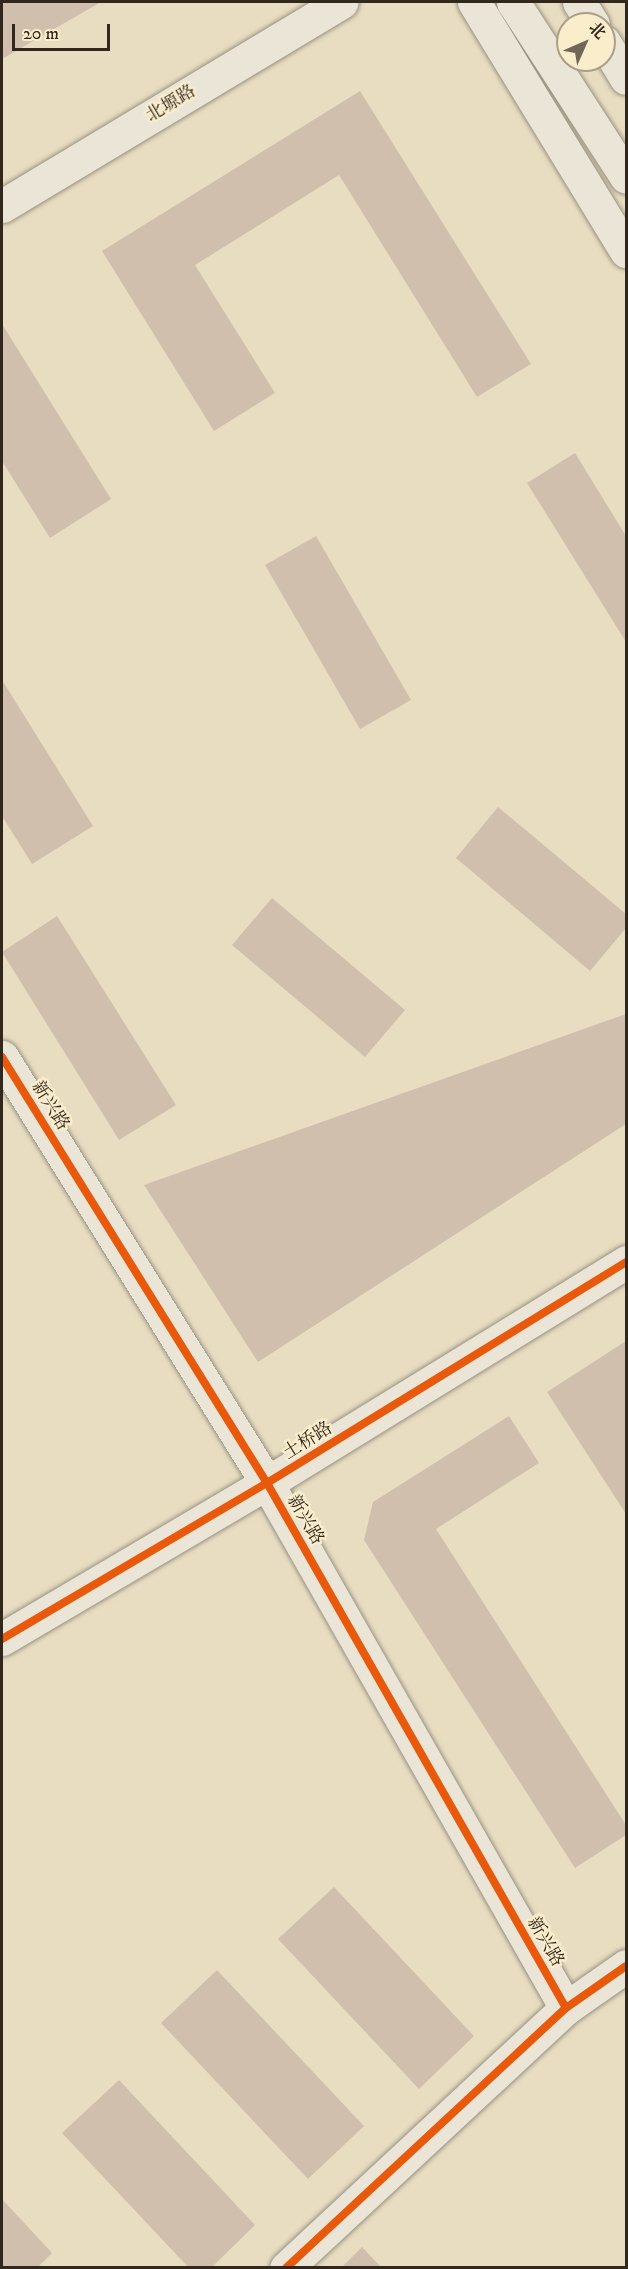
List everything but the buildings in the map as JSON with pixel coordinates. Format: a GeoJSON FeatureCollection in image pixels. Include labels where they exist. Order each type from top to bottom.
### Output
{"type":"FeatureCollection","features":[{"type":"Feature","properties":{"kind":"street","name":"北塬路"},"geometry":{"type":"LineString","coordinates":[[2,206],[341,2]]}},
{"type":"Feature","properties":{"kind":"street"},"geometry":{"type":"LineString","coordinates":[[474,2],[627,251]]}},
{"type":"Feature","properties":{"kind":"street"},"geometry":{"type":"LineString","coordinates":[[513,2],[626,176]]}},
{"type":"Feature","properties":{"kind":"street"},"geometry":{"type":"LineString","coordinates":[[616,61],[627,78]]}},
{"type":"Feature","properties":{"kind":"street","name":"新兴路"},"geometry":{"type":"LineString","coordinates":[[2,1056],[267,1483],[566,2008]]}},
{"type":"Feature","properties":{"kind":"street","name":"土桥路"},"geometry":{"type":"LineString","coordinates":[[2,1640],[267,1483],[627,1262]]}},
{"type":"Feature","properties":{"kind":"street"},"geometry":{"type":"LineString","coordinates":[[286,2268],[566,2008],[623,1975]]}},
{"type":"Feature","properties":{"kind":"cycle path"},"geometry":{"type":"LineString","coordinates":[[2,1057],[267,1483],[566,2008]]}},
{"type":"Feature","properties":{"kind":"cycle path"},"geometry":{"type":"LineString","coordinates":[[2,1639],[267,1483],[626,1262]]}},
{"type":"Feature","properties":{"kind":"cycle path"},"geometry":{"type":"LineString","coordinates":[[286,2268],[566,2008],[626,1966]]}}]}
